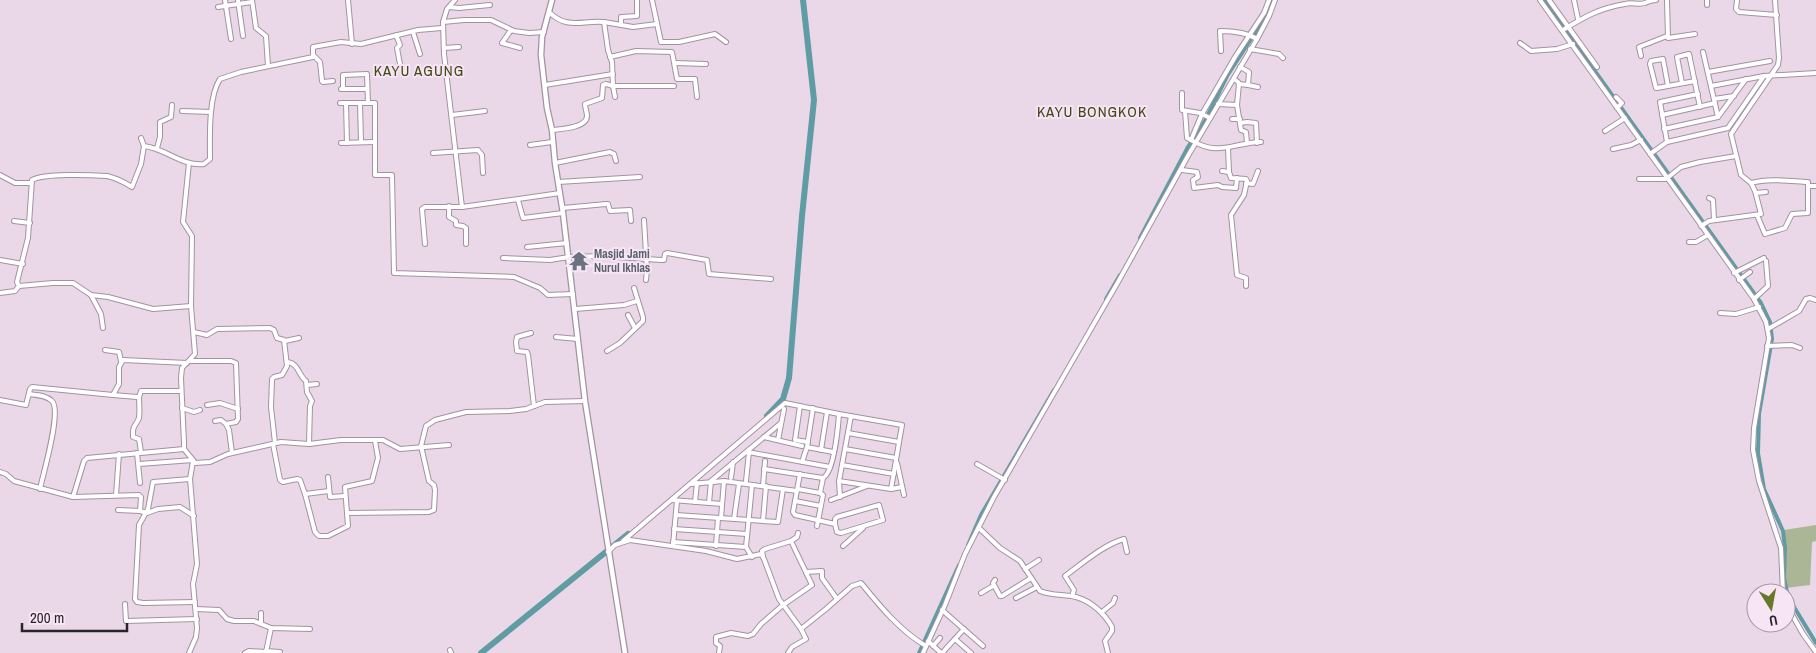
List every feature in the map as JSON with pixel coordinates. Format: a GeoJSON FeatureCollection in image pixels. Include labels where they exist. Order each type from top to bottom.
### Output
{"type":"FeatureCollection","features":[{"type":"Feature","properties":{"kind":"street"},"geometry":{"type":"LineString","coordinates":[[225,0],[231,39]]}},
{"type":"Feature","properties":{"kind":"street"},"geometry":{"type":"LineString","coordinates":[[348,0],[352,44]]}},
{"type":"Feature","properties":{"kind":"street"},"geometry":{"type":"LineString","coordinates":[[455,0],[445,12],[442,28],[462,207]]}},
{"type":"Feature","properties":{"kind":"street"},"geometry":{"type":"LineString","coordinates":[[552,0],[544,32],[541,55],[569,257],[585,401],[625,653]]}},
{"type":"Feature","properties":{"kind":"street"},"geometry":{"type":"LineString","coordinates":[[621,25],[621,17],[637,16],[637,0]]}},
{"type":"Feature","properties":{"kind":"street"},"geometry":{"type":"LineString","coordinates":[[652,0],[660,41],[663,43],[715,34],[726,42]]}},
{"type":"Feature","properties":{"kind":"street"},"geometry":{"type":"LineString","coordinates":[[1193,142],[1210,118],[1250,49],[1253,37],[1267,14],[1269,0]]}},
{"type":"Feature","properties":{"kind":"street"},"geometry":{"type":"LineString","coordinates":[[923,653],[965,554],[1004,479],[1182,170],[1202,114],[1275,0]]}},
{"type":"Feature","properties":{"kind":"street"},"geometry":{"type":"LineString","coordinates":[[1540,0],[1554,12],[1566,28],[1595,69],[1625,118],[1652,152],[1708,235],[1737,271],[1770,328],[1754,428],[1753,450],[1759,481],[1782,548],[1782,583]]}},
{"type":"Feature","properties":{"kind":"street"},"geometry":{"type":"LineString","coordinates":[[1549,0],[1554,12]]}},
{"type":"Feature","properties":{"kind":"street"},"geometry":{"type":"LineString","coordinates":[[1574,0],[1578,20]]}},
{"type":"Feature","properties":{"kind":"street"},"geometry":{"type":"LineString","coordinates":[[1566,28],[1578,20],[1606,8],[1656,0]]}},
{"type":"Feature","properties":{"kind":"street"},"geometry":{"type":"LineString","coordinates":[[1667,0],[1667,36]]}},
{"type":"Feature","properties":{"kind":"street"},"geometry":{"type":"LineString","coordinates":[[1737,0],[1736,9],[1739,12],[1777,15]]}},
{"type":"Feature","properties":{"kind":"street"},"geometry":{"type":"LineString","coordinates":[[1702,225],[1712,221],[1757,215],[1761,212],[1752,183],[1741,175],[1731,133],[1778,65],[1775,0]]}},
{"type":"Feature","properties":{"kind":"street"},"geometry":{"type":"LineString","coordinates":[[218,7],[252,1],[256,28],[266,36],[268,66]]}},
{"type":"Feature","properties":{"kind":"street"},"geometry":{"type":"LineString","coordinates":[[238,2],[243,36]]}},
{"type":"Feature","properties":{"kind":"street"},"geometry":{"type":"LineString","coordinates":[[449,7],[459,8],[490,4]]}},
{"type":"Feature","properties":{"kind":"street"},"geometry":{"type":"LineString","coordinates":[[549,12],[564,23],[604,22],[638,27],[657,24]]}},
{"type":"Feature","properties":{"kind":"street"},"geometry":{"type":"LineString","coordinates":[[443,22],[491,20],[511,30],[529,33],[544,32]]}},
{"type":"Feature","properties":{"kind":"street"},"geometry":{"type":"LineString","coordinates":[[604,22],[615,97]]}},
{"type":"Feature","properties":{"kind":"street"},"geometry":{"type":"LineString","coordinates":[[313,55],[314,46],[341,42],[361,44],[396,35],[442,28]]}},
{"type":"Feature","properties":{"kind":"street"},"geometry":{"type":"LineString","coordinates":[[1566,28],[1573,44],[1580,48],[1595,69]]}},
{"type":"Feature","properties":{"kind":"street"},"geometry":{"type":"LineString","coordinates":[[511,30],[502,43],[520,48]]}},
{"type":"Feature","properties":{"kind":"street"},"geometry":{"type":"LineString","coordinates":[[1222,51],[1220,31],[1237,32],[1253,37]]}},
{"type":"Feature","properties":{"kind":"street"},"geometry":{"type":"LineString","coordinates":[[413,32],[420,54]]}},
{"type":"Feature","properties":{"kind":"street"},"geometry":{"type":"LineString","coordinates":[[1641,56],[1639,47],[1667,36],[1669,38],[1695,34]]}},
{"type":"Feature","properties":{"kind":"street"},"geometry":{"type":"LineString","coordinates":[[396,35],[400,45],[396,47],[400,64]]}},
{"type":"Feature","properties":{"kind":"street"},"geometry":{"type":"LineString","coordinates":[[670,42],[678,80],[695,80],[697,97]]}},
{"type":"Feature","properties":{"kind":"street"},"geometry":{"type":"LineString","coordinates":[[1520,43],[1531,51],[1558,50],[1573,44]]}},
{"type":"Feature","properties":{"kind":"street"},"geometry":{"type":"LineString","coordinates":[[444,48],[459,47]]}},
{"type":"Feature","properties":{"kind":"street"},"geometry":{"type":"LineString","coordinates":[[1250,49],[1279,54],[1283,58]]}},
{"type":"Feature","properties":{"kind":"street"},"geometry":{"type":"LineString","coordinates":[[610,57],[636,51],[644,53],[672,52]]}},
{"type":"Feature","properties":{"kind":"street"},"geometry":{"type":"LineString","coordinates":[[1703,52],[1718,117]]}},
{"type":"Feature","properties":{"kind":"street"},"geometry":{"type":"LineString","coordinates":[[1682,83],[1677,57],[1690,54],[1700,106]]}},
{"type":"Feature","properties":{"kind":"street"},"geometry":{"type":"LineString","coordinates":[[144,146],[157,148],[189,163],[202,165],[210,159],[211,112],[219,80],[241,72],[309,58],[313,55]]}},
{"type":"Feature","properties":{"kind":"street"},"geometry":{"type":"LineString","coordinates":[[313,55],[320,62],[322,81],[333,81]]}},
{"type":"Feature","properties":{"kind":"street"},"geometry":{"type":"LineString","coordinates":[[1668,86],[1663,59],[1651,61],[1655,87],[1657,88],[1668,86],[1695,80]]}},
{"type":"Feature","properties":{"kind":"street"},"geometry":{"type":"LineString","coordinates":[[1708,72],[1770,61]]}},
{"type":"Feature","properties":{"kind":"street"},"geometry":{"type":"LineString","coordinates":[[675,63],[706,64]]}},
{"type":"Feature","properties":{"kind":"street"},"geometry":{"type":"LineString","coordinates":[[1240,66],[1249,72],[1248,85]]}},
{"type":"Feature","properties":{"kind":"street"},"geometry":{"type":"LineString","coordinates":[[1227,73],[1239,84],[1258,86]]}},
{"type":"Feature","properties":{"kind":"street"},"geometry":{"type":"LineString","coordinates":[[1710,86],[1764,76],[1816,73]]}},
{"type":"Feature","properties":{"kind":"street"},"geometry":{"type":"LineString","coordinates":[[367,89],[342,89],[343,75],[367,74],[368,103]]}},
{"type":"Feature","properties":{"kind":"street"},"geometry":{"type":"LineString","coordinates":[[545,85],[613,74]]}},
{"type":"Feature","properties":{"kind":"street"},"geometry":{"type":"LineString","coordinates":[[1652,152],[1667,142],[1728,128],[1764,76]]}},
{"type":"Feature","properties":{"kind":"street"},"geometry":{"type":"LineString","coordinates":[[1664,129],[1718,117],[1746,79]]}},
{"type":"Feature","properties":{"kind":"street"},"geometry":{"type":"LineString","coordinates":[[1239,84],[1237,105],[1241,131],[1246,132],[1247,143]]}},
{"type":"Feature","properties":{"kind":"street"},"geometry":{"type":"LineString","coordinates":[[552,130],[572,128],[582,124],[587,117],[585,104],[602,98],[603,85],[674,86]]}},
{"type":"Feature","properties":{"kind":"street"},"geometry":{"type":"LineString","coordinates":[[1182,93],[1181,107],[1185,111],[1202,114],[1210,118]]}},
{"type":"Feature","properties":{"kind":"street"},"geometry":{"type":"LineString","coordinates":[[1667,142],[1659,103],[1698,94]]}},
{"type":"Feature","properties":{"kind":"street"},"geometry":{"type":"LineString","coordinates":[[1662,116],[1734,96]]}},
{"type":"Feature","properties":{"kind":"street"},"geometry":{"type":"LineString","coordinates":[[1616,97],[1619,106]]}},
{"type":"Feature","properties":{"kind":"street"},"geometry":{"type":"LineString","coordinates":[[1212,98],[1219,103],[1237,105]]}},
{"type":"Feature","properties":{"kind":"street"},"geometry":{"type":"LineString","coordinates":[[340,103],[375,103],[375,175],[392,175],[394,273],[514,277],[540,288],[548,295],[573,294]]}},
{"type":"Feature","properties":{"kind":"street"},"geometry":{"type":"LineString","coordinates":[[346,103],[346,143]]}},
{"type":"Feature","properties":{"kind":"street"},"geometry":{"type":"LineString","coordinates":[[360,103],[361,142]]}},
{"type":"Feature","properties":{"kind":"street"},"geometry":{"type":"LineString","coordinates":[[157,148],[160,137],[160,122],[171,117],[172,104]]}},
{"type":"Feature","properties":{"kind":"street"},"geometry":{"type":"LineString","coordinates":[[182,111],[211,112]]}},
{"type":"Feature","properties":{"kind":"street"},"geometry":{"type":"LineString","coordinates":[[452,115],[486,111]]}},
{"type":"Feature","properties":{"kind":"street"},"geometry":{"type":"LineString","coordinates":[[1185,111],[1187,138],[1204,148],[1220,150],[1259,142],[1256,123],[1232,119]]}},
{"type":"Feature","properties":{"kind":"street"},"geometry":{"type":"LineString","coordinates":[[1605,131],[1625,118]]}},
{"type":"Feature","properties":{"kind":"street"},"geometry":{"type":"LineString","coordinates":[[19,286],[17,282],[23,264],[30,222],[31,183],[33,179],[43,176],[107,176],[120,180],[132,187],[141,164],[144,146],[141,138]]}},
{"type":"Feature","properties":{"kind":"street"},"geometry":{"type":"LineString","coordinates":[[1613,148],[1632,145],[1641,140]]}},
{"type":"Feature","properties":{"kind":"street"},"geometry":{"type":"LineString","coordinates":[[341,143],[375,142]]}},
{"type":"Feature","properties":{"kind":"street"},"geometry":{"type":"LineString","coordinates":[[530,145],[552,142]]}},
{"type":"Feature","properties":{"kind":"street"},"geometry":{"type":"LineString","coordinates":[[1228,148],[1230,177],[1246,179],[1244,195],[1231,216],[1237,275],[1246,278],[1246,286]]}},
{"type":"Feature","properties":{"kind":"street"},"geometry":{"type":"LineString","coordinates":[[433,153],[481,151],[482,173]]}},
{"type":"Feature","properties":{"kind":"street"},"geometry":{"type":"LineString","coordinates":[[555,163],[610,152],[614,154],[616,161]]}},
{"type":"Feature","properties":{"kind":"street"},"geometry":{"type":"LineString","coordinates":[[1639,179],[1662,179],[1675,173],[1681,167],[1736,156]]}},
{"type":"Feature","properties":{"kind":"street"},"geometry":{"type":"LineString","coordinates":[[189,163],[183,222],[192,236],[192,306],[195,354],[181,370],[181,391],[184,449],[195,463],[210,462],[232,453],[286,442],[309,444],[341,440],[383,440],[398,449],[449,445]]}},
{"type":"Feature","properties":{"kind":"street"},"geometry":{"type":"LineString","coordinates":[[1182,170],[1196,171],[1198,173],[1198,177],[1193,180],[1194,188],[1218,185],[1236,188],[1237,178]]}},
{"type":"Feature","properties":{"kind":"street"},"geometry":{"type":"LineString","coordinates":[[1246,183],[1253,184],[1258,171]]}},
{"type":"Feature","properties":{"kind":"street"},"geometry":{"type":"LineString","coordinates":[[1222,172],[1229,172]]}},
{"type":"Feature","properties":{"kind":"street"},"geometry":{"type":"LineString","coordinates":[[0,174],[15,182],[31,183]]}},
{"type":"Feature","properties":{"kind":"street"},"geometry":{"type":"LineString","coordinates":[[558,182],[640,177]]}},
{"type":"Feature","properties":{"kind":"street"},"geometry":{"type":"LineString","coordinates":[[1752,183],[1769,179],[1782,182],[1808,182],[1808,213],[1792,214],[1785,228],[1765,234],[1757,215]]}},
{"type":"Feature","properties":{"kind":"street"},"geometry":{"type":"LineString","coordinates":[[1808,186],[1816,186]]}},
{"type":"Feature","properties":{"kind":"street"},"geometry":{"type":"LineString","coordinates":[[1756,193],[1766,192]]}},
{"type":"Feature","properties":{"kind":"street"},"geometry":{"type":"LineString","coordinates":[[425,244],[423,208],[462,207],[560,193]]}},
{"type":"Feature","properties":{"kind":"street"},"geometry":{"type":"LineString","coordinates":[[1709,198],[1713,200],[1712,221]]}},
{"type":"Feature","properties":{"kind":"street"},"geometry":{"type":"LineString","coordinates":[[518,200],[523,218],[608,204],[610,210],[630,210],[630,221]]}},
{"type":"Feature","properties":{"kind":"street"},"geometry":{"type":"LineString","coordinates":[[449,206],[449,217],[456,221],[456,225],[466,228],[466,244]]}},
{"type":"Feature","properties":{"kind":"street"},"geometry":{"type":"LineString","coordinates":[[644,220],[646,280]]}},
{"type":"Feature","properties":{"kind":"street"},"geometry":{"type":"LineString","coordinates":[[14,221],[30,222]]}},
{"type":"Feature","properties":{"kind":"street"},"geometry":{"type":"LineString","coordinates":[[1689,242],[1696,242],[1708,235]]}},
{"type":"Feature","properties":{"kind":"street"},"geometry":{"type":"LineString","coordinates":[[527,247],[567,243]]}},
{"type":"Feature","properties":{"kind":"street"},"geometry":{"type":"LineString","coordinates":[[503,258],[550,260],[569,257],[603,256],[663,260],[665,254],[668,253],[706,259],[708,261],[709,274],[771,279]]}},
{"type":"Feature","properties":{"kind":"street"},"geometry":{"type":"LineString","coordinates":[[1737,271],[1765,259],[1768,286],[1754,299]]}},
{"type":"Feature","properties":{"kind":"street"},"geometry":{"type":"LineString","coordinates":[[0,260],[23,264]]}},
{"type":"Feature","properties":{"kind":"street"},"geometry":{"type":"LineString","coordinates":[[1741,278],[1750,272]]}},
{"type":"Feature","properties":{"kind":"street"},"geometry":{"type":"LineString","coordinates":[[0,293],[15,291],[19,286],[53,282],[73,283],[91,296],[100,312],[103,328]]}},
{"type":"Feature","properties":{"kind":"street"},"geometry":{"type":"LineString","coordinates":[[607,350],[620,343],[644,320],[634,288]]}},
{"type":"Feature","properties":{"kind":"street"},"geometry":{"type":"LineString","coordinates":[[91,296],[108,297],[155,310],[192,306]]}},
{"type":"Feature","properties":{"kind":"street"},"geometry":{"type":"LineString","coordinates":[[1770,328],[1799,311],[1806,299],[1816,300]]}},
{"type":"Feature","properties":{"kind":"street"},"geometry":{"type":"LineString","coordinates":[[574,309],[624,305],[637,301]]}},
{"type":"Feature","properties":{"kind":"street"},"geometry":{"type":"LineString","coordinates":[[1720,313],[1736,314],[1759,307]]}},
{"type":"Feature","properties":{"kind":"street"},"geometry":{"type":"LineString","coordinates":[[628,315],[636,328]]}},
{"type":"Feature","properties":{"kind":"street"},"geometry":{"type":"LineString","coordinates":[[194,332],[207,335],[217,329],[270,328],[274,330],[277,338],[283,338],[285,341],[300,338]]}},
{"type":"Feature","properties":{"kind":"street"},"geometry":{"type":"LineString","coordinates":[[531,333],[517,337],[516,351],[527,352],[528,355],[534,406]]}},
{"type":"Feature","properties":{"kind":"street"},"geometry":{"type":"LineString","coordinates":[[556,337],[578,339]]}},
{"type":"Feature","properties":{"kind":"street"},"geometry":{"type":"LineString","coordinates":[[285,341],[287,366],[282,375],[272,379],[271,407],[274,444],[280,480],[283,482],[298,479],[306,494],[315,532],[319,536],[328,536],[347,527],[344,488],[372,481],[378,458],[375,441]]}},
{"type":"Feature","properties":{"kind":"street"},"geometry":{"type":"LineString","coordinates":[[1768,346],[1792,345],[1800,348]]}},
{"type":"Feature","properties":{"kind":"street"},"geometry":{"type":"LineString","coordinates":[[104,350],[119,352],[122,361],[119,367],[119,384],[113,395]]}},
{"type":"Feature","properties":{"kind":"street"},"geometry":{"type":"LineString","coordinates":[[122,361],[232,361],[236,363],[237,421],[226,424]]}},
{"type":"Feature","properties":{"kind":"street"},"geometry":{"type":"LineString","coordinates":[[288,362],[293,363],[297,367],[301,378],[306,381],[307,392],[312,401],[310,406],[309,444]]}},
{"type":"Feature","properties":{"kind":"street"},"geometry":{"type":"LineString","coordinates":[[307,385],[317,384]]}},
{"type":"Feature","properties":{"kind":"street"},"geometry":{"type":"LineString","coordinates":[[0,400],[26,406],[32,387],[128,398],[139,397]]}},
{"type":"Feature","properties":{"kind":"street"},"geometry":{"type":"LineString","coordinates":[[140,483],[140,441],[133,437],[133,434],[135,422],[138,418],[141,391],[181,391]]}},
{"type":"Feature","properties":{"kind":"street"},"geometry":{"type":"LineString","coordinates":[[29,394],[43,396],[52,401],[54,405],[54,430],[40,489]]}},
{"type":"Feature","properties":{"kind":"street"},"geometry":{"type":"LineString","coordinates":[[347,513],[391,514],[434,510],[434,485],[429,481],[420,446],[426,426],[435,420],[466,412],[510,411],[545,402],[585,401]]}},
{"type":"Feature","properties":{"kind":"street"},"geometry":{"type":"LineString","coordinates":[[207,405],[220,403],[238,409]]}},
{"type":"Feature","properties":{"kind":"street"},"geometry":{"type":"LineString","coordinates":[[608,552],[672,500],[774,413],[783,403],[902,425],[891,489]]}},
{"type":"Feature","properties":{"kind":"street"},"geometry":{"type":"LineString","coordinates":[[800,406],[795,440],[805,445]]}},
{"type":"Feature","properties":{"kind":"street"},"geometry":{"type":"LineString","coordinates":[[182,408],[194,412],[200,410]]}},
{"type":"Feature","properties":{"kind":"street"},"geometry":{"type":"LineString","coordinates":[[802,462],[813,408]]}},
{"type":"Feature","properties":{"kind":"street"},"geometry":{"type":"LineString","coordinates":[[778,440],[784,409]]}},
{"type":"Feature","properties":{"kind":"street"},"geometry":{"type":"LineString","coordinates":[[821,450],[827,412]]}},
{"type":"Feature","properties":{"kind":"street"},"geometry":{"type":"LineString","coordinates":[[817,526],[823,495],[820,493],[823,478],[830,467],[839,414]]}},
{"type":"Feature","properties":{"kind":"street"},"geometry":{"type":"LineString","coordinates":[[840,497],[839,481],[851,416]]}},
{"type":"Feature","properties":{"kind":"street"},"geometry":{"type":"LineString","coordinates":[[214,421],[221,420],[226,424],[229,430],[232,453]]}},
{"type":"Feature","properties":{"kind":"street"},"geometry":{"type":"LineString","coordinates":[[709,503],[711,481],[733,462],[749,452],[781,423]]}},
{"type":"Feature","properties":{"kind":"street"},"geometry":{"type":"LineString","coordinates":[[848,433],[899,442]]}},
{"type":"Feature","properties":{"kind":"street"},"geometry":{"type":"LineString","coordinates":[[764,437],[833,452]]}},
{"type":"Feature","properties":{"kind":"street"},"geometry":{"type":"LineString","coordinates":[[73,497],[85,460],[95,456],[184,449]]}},
{"type":"Feature","properties":{"kind":"street"},"geometry":{"type":"LineString","coordinates":[[845,449],[896,459]]}},
{"type":"Feature","properties":{"kind":"street"},"geometry":{"type":"LineString","coordinates":[[749,452],[830,467]]}},
{"type":"Feature","properties":{"kind":"street"},"geometry":{"type":"LineString","coordinates":[[746,481],[749,452]]}},
{"type":"Feature","properties":{"kind":"street"},"geometry":{"type":"LineString","coordinates":[[116,495],[118,454]]}},
{"type":"Feature","properties":{"kind":"street"},"geometry":{"type":"LineString","coordinates":[[896,459],[904,495]]}},
{"type":"Feature","properties":{"kind":"street"},"geometry":{"type":"LineString","coordinates":[[139,464],[193,460]]}},
{"type":"Feature","properties":{"kind":"street"},"geometry":{"type":"LineString","coordinates":[[189,653],[196,637],[197,620],[193,584],[197,564],[190,479],[193,460]]}},
{"type":"Feature","properties":{"kind":"street"},"geometry":{"type":"LineString","coordinates":[[731,478],[733,462]]}},
{"type":"Feature","properties":{"kind":"street"},"geometry":{"type":"LineString","coordinates":[[763,521],[765,462]]}},
{"type":"Feature","properties":{"kind":"street"},"geometry":{"type":"LineString","coordinates":[[977,464],[1004,479]]}},
{"type":"Feature","properties":{"kind":"street"},"geometry":{"type":"LineString","coordinates":[[842,465],[894,474]]}},
{"type":"Feature","properties":{"kind":"street"},"geometry":{"type":"LineString","coordinates":[[764,469],[823,478]]}},
{"type":"Feature","properties":{"kind":"street"},"geometry":{"type":"LineString","coordinates":[[0,472],[14,480],[40,489],[73,497],[139,495],[141,497],[140,511]]}},
{"type":"Feature","properties":{"kind":"street"},"geometry":{"type":"LineString","coordinates":[[800,474],[794,515],[835,524]]}},
{"type":"Feature","properties":{"kind":"street"},"geometry":{"type":"LineString","coordinates":[[328,477],[331,498],[345,496]]}},
{"type":"Feature","properties":{"kind":"street"},"geometry":{"type":"LineString","coordinates":[[190,479],[153,481],[147,513],[139,525],[135,599],[137,602],[194,602]]}},
{"type":"Feature","properties":{"kind":"street"},"geometry":{"type":"LineString","coordinates":[[690,484],[724,481],[820,493]]}},
{"type":"Feature","properties":{"kind":"street"},"geometry":{"type":"LineString","coordinates":[[716,546],[724,481]]}},
{"type":"Feature","properties":{"kind":"street"},"geometry":{"type":"LineString","coordinates":[[839,481],[891,489],[902,487]]}},
{"type":"Feature","properties":{"kind":"street"},"geometry":{"type":"LineString","coordinates":[[695,502],[697,483]]}},
{"type":"Feature","properties":{"kind":"street"},"geometry":{"type":"LineString","coordinates":[[734,519],[739,484]]}},
{"type":"Feature","properties":{"kind":"street"},"geometry":{"type":"LineString","coordinates":[[752,485],[746,547],[752,557]]}},
{"type":"Feature","properties":{"kind":"street"},"geometry":{"type":"LineString","coordinates":[[831,500],[867,486]]}},
{"type":"Feature","properties":{"kind":"street"},"geometry":{"type":"LineString","coordinates":[[676,515],[778,522],[783,489]]}},
{"type":"Feature","properties":{"kind":"street"},"geometry":{"type":"LineString","coordinates":[[306,494],[329,491]]}},
{"type":"Feature","properties":{"kind":"street"},"geometry":{"type":"LineString","coordinates":[[672,500],[722,504]]}},
{"type":"Feature","properties":{"kind":"street"},"geometry":{"type":"LineString","coordinates":[[673,545],[677,501]]}},
{"type":"Feature","properties":{"kind":"street"},"geometry":{"type":"LineString","coordinates":[[796,501],[821,506]]}},
{"type":"Feature","properties":{"kind":"street"},"geometry":{"type":"LineString","coordinates":[[878,505],[883,520],[841,533],[837,532],[835,524],[837,517],[878,505]]}},
{"type":"Feature","properties":{"kind":"street"},"geometry":{"type":"LineString","coordinates":[[118,510],[147,513],[158,509],[180,507],[194,516]]}},
{"type":"Feature","properties":{"kind":"street"},"geometry":{"type":"LineString","coordinates":[[843,546],[864,527]]}},
{"type":"Feature","properties":{"kind":"street"},"geometry":{"type":"LineString","coordinates":[[979,528],[1000,548],[1017,558],[1037,587],[1044,592],[1081,599],[1102,612],[1112,627],[1105,641],[1108,653]]}},
{"type":"Feature","properties":{"kind":"street"},"geometry":{"type":"LineString","coordinates":[[674,529],[747,534]]}},
{"type":"Feature","properties":{"kind":"street"},"geometry":{"type":"LineString","coordinates":[[788,653],[792,646],[806,639],[779,599],[762,551],[765,548],[797,537],[798,533]]}},
{"type":"Feature","properties":{"kind":"street"},"geometry":{"type":"LineString","coordinates":[[1072,596],[1074,590],[1065,576],[1102,549],[1118,541],[1124,539],[1127,552]]}},
{"type":"Feature","properties":{"kind":"street"},"geometry":{"type":"LineString","coordinates":[[622,542],[630,540],[673,545],[737,559],[758,555],[763,556]]}},
{"type":"Feature","properties":{"kind":"street"},"geometry":{"type":"LineString","coordinates":[[719,653],[720,646],[716,643],[716,637],[731,633],[748,636],[753,634],[761,624],[783,605],[812,585],[791,540]]}},
{"type":"Feature","properties":{"kind":"street"},"geometry":{"type":"LineString","coordinates":[[673,545],[746,547]]}},
{"type":"Feature","properties":{"kind":"street"},"geometry":{"type":"LineString","coordinates":[[1026,569],[1039,560]]}},
{"type":"Feature","properties":{"kind":"street"},"geometry":{"type":"LineString","coordinates":[[806,572],[822,571],[822,578],[837,599]]}},
{"type":"Feature","properties":{"kind":"street"},"geometry":{"type":"LineString","coordinates":[[993,586],[1002,596],[1030,578]]}},
{"type":"Feature","properties":{"kind":"street"},"geometry":{"type":"LineString","coordinates":[[981,593],[993,586],[995,580]]}},
{"type":"Feature","properties":{"kind":"street"},"geometry":{"type":"LineString","coordinates":[[801,629],[855,584],[861,583],[915,640],[933,646],[942,653],[964,629]]}},
{"type":"Feature","properties":{"kind":"street"},"geometry":{"type":"LineString","coordinates":[[1016,598],[1037,587]]}},
{"type":"Feature","properties":{"kind":"street"},"geometry":{"type":"LineString","coordinates":[[1102,612],[1111,605],[1115,598]]}},
{"type":"Feature","properties":{"kind":"street"},"geometry":{"type":"LineString","coordinates":[[125,604],[126,621],[197,620]]}},
{"type":"Feature","properties":{"kind":"street"},"geometry":{"type":"LineString","coordinates":[[196,609],[219,610],[224,617],[236,622],[254,621],[271,628],[310,629]]}},
{"type":"Feature","properties":{"kind":"street"},"geometry":{"type":"LineString","coordinates":[[942,610],[983,646]]}},
{"type":"Feature","properties":{"kind":"street"},"geometry":{"type":"LineString","coordinates":[[261,613],[261,624]]}},
{"type":"Feature","properties":{"kind":"street"},"geometry":{"type":"LineString","coordinates":[[1796,621],[1814,651]]}},
{"type":"Feature","properties":{"kind":"street"},"geometry":{"type":"LineString","coordinates":[[266,651],[271,628]]}},
{"type":"Feature","properties":{"kind":"street"},"geometry":{"type":"LineString","coordinates":[[933,646],[940,638]]}},
{"type":"Feature","properties":{"kind":"street"},"geometry":{"type":"LineString","coordinates":[[955,639],[971,653]]}},
{"type":"Feature","properties":{"kind":"street"},"geometry":{"type":"LineString","coordinates":[[245,653],[248,651],[263,653],[266,651],[280,652]]}},
{"type":"Feature","properties":{"kind":"green space"},"geometry":{"type":"Polygon","coordinates":[[[1816,525],[1816,541],[1812,542],[1810,585],[1796,587],[1796,583],[1786,583],[1784,530],[1816,525]]]}},
{"type":"Feature","properties":{"kind":"waterway"},"geometry":{"type":"LineString","coordinates":[[767,416],[783,399],[789,378],[802,216],[814,100],[803,0]]}},
{"type":"Feature","properties":{"kind":"waterway"},"geometry":{"type":"LineString","coordinates":[[1140,238],[1188,147],[1206,119],[1227,76],[1266,16],[1272,0]]}},
{"type":"Feature","properties":{"kind":"waterway"},"geometry":{"type":"LineString","coordinates":[[1544,0],[1761,303],[1770,322],[1772,339],[1759,414],[1758,453],[1764,489],[1783,531],[1785,548],[1784,578],[1788,597],[1816,643]]}},
{"type":"Feature","properties":{"kind":"waterway"},"geometry":{"type":"LineString","coordinates":[[1106,299],[1120,275]]}},
{"type":"Feature","properties":{"kind":"waterway"},"geometry":{"type":"LineString","coordinates":[[968,545],[981,515],[1054,390]]}},
{"type":"Feature","properties":{"kind":"waterway"},"geometry":{"type":"LineString","coordinates":[[481,653],[628,534]]}},
{"type":"Feature","properties":{"kind":"waterway"},"geometry":{"type":"LineString","coordinates":[[919,653],[959,565]]}},
{"type":"Feature","properties":{"kind":"place","name":"Masjid Jami Nurul Ikhlas"},"geometry":{"type":"Point","coordinates":[579,261]}},
{"type":"Feature","properties":{"kind":"district","name":"KAYU AGUNG"},"geometry":{"type":"Point","coordinates":[419,70]}},
{"type":"Feature","properties":{"kind":"district","name":"KAYU BONGKOK"},"geometry":{"type":"Point","coordinates":[1092,111]}}]}
